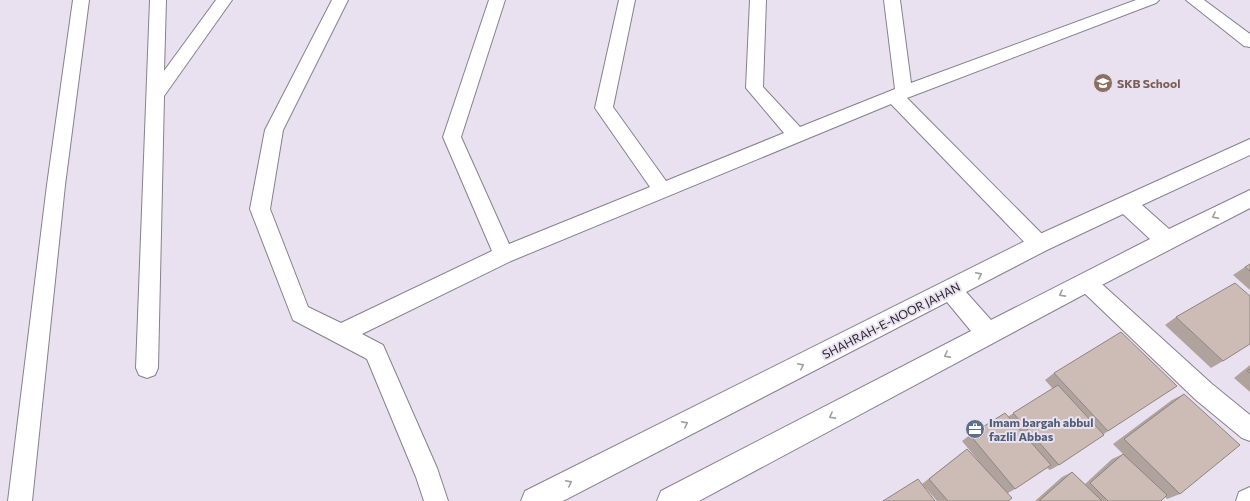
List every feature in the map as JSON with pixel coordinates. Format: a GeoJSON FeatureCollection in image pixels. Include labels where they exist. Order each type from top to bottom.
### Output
{"type":"FeatureCollection","features":[{"type":"Feature","properties":{"kind":"main road","name":"SHAHRAH-E-NOOR JAHAN"},"geometry":{"type":"LineString","coordinates":[[534,501],[1039,244],[1250,146]]}},
{"type":"Feature","properties":{"kind":"main road"},"geometry":{"type":"LineString","coordinates":[[671,501],[988,333],[1249,199]]}},
{"type":"Feature","properties":{"kind":"main road"},"geometry":{"type":"LineString","coordinates":[[1126,204],[1168,241]]}},
{"type":"Feature","properties":{"kind":"main road"},"geometry":{"type":"LineString","coordinates":[[950,290],[988,333]]}},
{"type":"Feature","properties":{"kind":"street"},"geometry":{"type":"LineString","coordinates":[[20,501],[56,185],[81,0]]}},
{"type":"Feature","properties":{"kind":"street"},"geometry":{"type":"LineString","coordinates":[[147,368],[158,0]]}},
{"type":"Feature","properties":{"kind":"street"},"geometry":{"type":"LineString","coordinates":[[154,97],[224,0]]}},
{"type":"Feature","properties":{"kind":"street"},"geometry":{"type":"LineString","coordinates":[[340,0],[274,130],[260,209],[300,313],[375,352],[428,476],[436,501]]}},
{"type":"Feature","properties":{"kind":"street"},"geometry":{"type":"LineString","coordinates":[[497,0],[452,137],[504,254]]}},
{"type":"Feature","properties":{"kind":"street"},"geometry":{"type":"LineString","coordinates":[[627,0],[604,108],[662,190]]}},
{"type":"Feature","properties":{"kind":"street"},"geometry":{"type":"LineString","coordinates":[[758,0],[754,88],[797,136]]}},
{"type":"Feature","properties":{"kind":"street"},"geometry":{"type":"LineString","coordinates":[[892,0],[899,95],[1039,244]]}},
{"type":"Feature","properties":{"kind":"street"},"geometry":{"type":"LineString","coordinates":[[341,334],[504,254],[899,95],[1150,0]]}},
{"type":"Feature","properties":{"kind":"street"},"geometry":{"type":"LineString","coordinates":[[1194,0],[1250,42]]}},
{"type":"Feature","properties":{"kind":"street"},"geometry":{"type":"LineString","coordinates":[[1086,282],[1204,392],[1250,430]]}},
{"type":"Feature","properties":{"kind":"building"},"geometry":{"type":"Polygon","coordinates":[[[1250,264],[1250,271],[1245,267],[1250,264]]]}},
{"type":"Feature","properties":{"kind":"building"},"geometry":{"type":"Polygon","coordinates":[[[1235,283],[1250,296],[1250,344],[1223,361],[1176,317],[1235,283]]]}},
{"type":"Feature","properties":{"kind":"building"},"geometry":{"type":"Polygon","coordinates":[[[1121,332],[1177,386],[1108,431],[1054,373],[1121,332]]]}},
{"type":"Feature","properties":{"kind":"building"},"geometry":{"type":"Polygon","coordinates":[[[1058,385],[1104,435],[1059,465],[1013,413],[1058,385]]]}},
{"type":"Feature","properties":{"kind":"building"},"geometry":{"type":"Polygon","coordinates":[[[1184,394],[1240,445],[1180,494],[1124,439],[1184,394]]]}},
{"type":"Feature","properties":{"kind":"building"},"geometry":{"type":"Polygon","coordinates":[[[1005,413],[1051,465],[1015,489],[970,435],[1005,413]]]}},
{"type":"Feature","properties":{"kind":"building"},"geometry":{"type":"Polygon","coordinates":[[[967,449],[1012,498],[1008,501],[948,501],[929,479],[967,449]]]}},
{"type":"Feature","properties":{"kind":"building"},"geometry":{"type":"Polygon","coordinates":[[[1123,454],[1167,495],[1161,501],[1108,501],[1090,483],[1123,454]]]}},
{"type":"Feature","properties":{"kind":"building"},"geometry":{"type":"Polygon","coordinates":[[[1072,472],[1102,501],[1039,501],[1072,472]]]}},
{"type":"Feature","properties":{"kind":"building"},"geometry":{"type":"Polygon","coordinates":[[[918,479],[935,501],[883,501],[918,479]]]}},
{"type":"Feature","properties":{"kind":"place","name":"SKB School"},"geometry":{"type":"Point","coordinates":[1103,83]}},
{"type":"Feature","properties":{"kind":"place","name":"Imam bargah abbul fazlil Abbas"},"geometry":{"type":"Point","coordinates":[975,429]}}]}
